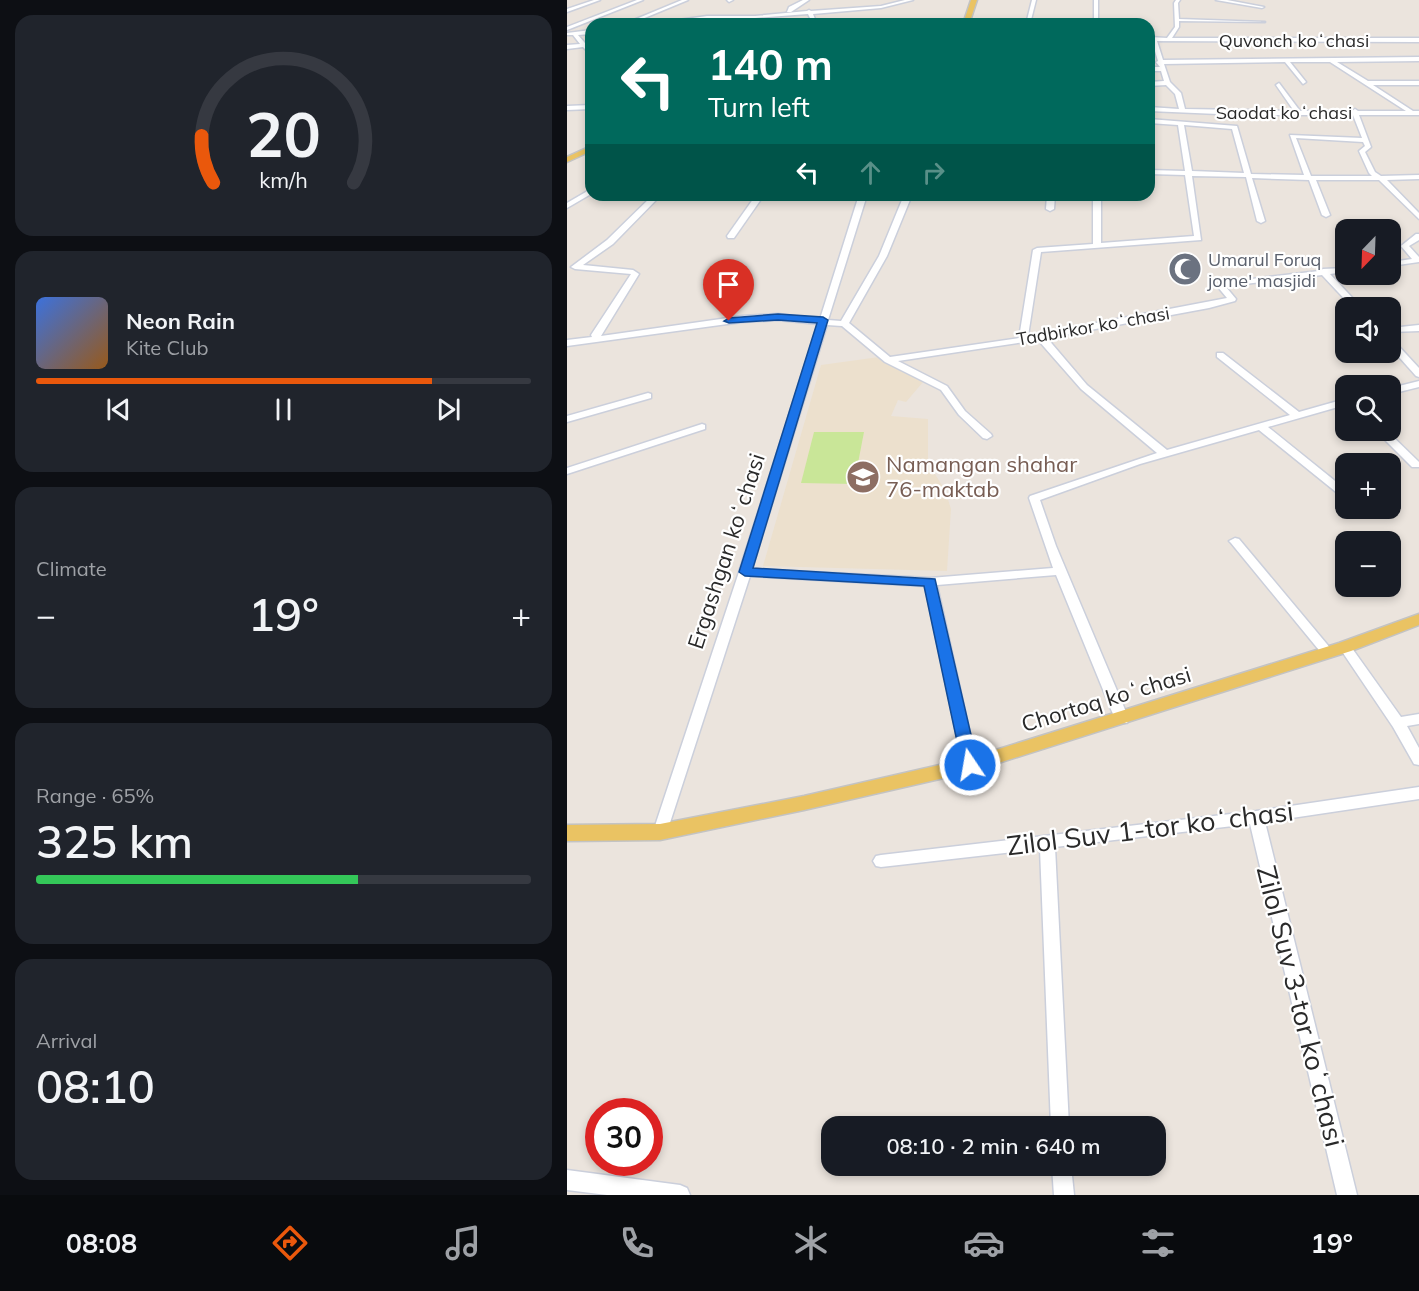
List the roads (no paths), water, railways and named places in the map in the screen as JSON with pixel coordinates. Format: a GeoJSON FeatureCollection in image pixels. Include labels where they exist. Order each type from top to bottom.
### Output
{"type":"FeatureCollection","features":[{"type":"Feature","properties":{"kind":"main road"},"geometry":{"type":"LineString","coordinates":[[968,18],[974,0]]}},
{"type":"Feature","properties":{"kind":"main road"},"geometry":{"type":"LineString","coordinates":[[567,160],[585,151]]}},
{"type":"Feature","properties":{"kind":"main road","name":"Chortoq koʻchasi"},"geometry":{"type":"LineString","coordinates":[[660,832],[804,803],[970,765],[1345,647],[1419,619]]}},
{"type":"Feature","properties":{"kind":"main road"},"geometry":{"type":"LineString","coordinates":[[567,833],[660,832]]}},
{"type":"Feature","properties":{"kind":"street"},"geometry":{"type":"LineString","coordinates":[[567,11],[598,0]]}},
{"type":"Feature","properties":{"kind":"street"},"geometry":{"type":"LineString","coordinates":[[595,18],[641,0]]}},
{"type":"Feature","properties":{"kind":"street"},"geometry":{"type":"LineString","coordinates":[[641,18],[686,0]]}},
{"type":"Feature","properties":{"kind":"street"},"geometry":{"type":"LineString","coordinates":[[790,13],[789,9],[807,0]]}},
{"type":"Feature","properties":{"kind":"street"},"geometry":{"type":"LineString","coordinates":[[869,0],[903,2]]}},
{"type":"Feature","properties":{"kind":"street"},"geometry":{"type":"LineString","coordinates":[[693,18],[707,16],[725,18],[881,7],[911,0]]}},
{"type":"Feature","properties":{"kind":"street"},"geometry":{"type":"LineString","coordinates":[[1029,18],[1033,0]]}},
{"type":"Feature","properties":{"kind":"street"},"geometry":{"type":"LineString","coordinates":[[1096,0],[1096,18]]}},
{"type":"Feature","properties":{"kind":"street"},"geometry":{"type":"LineString","coordinates":[[1169,39],[1177,27],[1176,3],[1178,0]]}},
{"type":"Feature","properties":{"kind":"street"},"geometry":{"type":"LineString","coordinates":[[1218,0],[1261,7]]}},
{"type":"Feature","properties":{"kind":"street"},"geometry":{"type":"LineString","coordinates":[[809,11],[812,18]]}},
{"type":"Feature","properties":{"kind":"street"},"geometry":{"type":"LineString","coordinates":[[1178,20],[1263,22]]}},
{"type":"Feature","properties":{"kind":"street"},"geometry":{"type":"LineString","coordinates":[[567,29],[585,22]]}},
{"type":"Feature","properties":{"kind":"street"},"geometry":{"type":"LineString","coordinates":[[567,34],[585,32]]}},
{"type":"Feature","properties":{"kind":"street"},"geometry":{"type":"LineString","coordinates":[[574,33],[584,45]]}},
{"type":"Feature","properties":{"kind":"street","name":"Quvonch koʻchasi"},"geometry":{"type":"LineString","coordinates":[[1155,39],[1419,40]]}},
{"type":"Feature","properties":{"kind":"street"},"geometry":{"type":"LineString","coordinates":[[567,47],[584,45]]}},
{"type":"Feature","properties":{"kind":"street"},"geometry":{"type":"LineString","coordinates":[[1155,49],[1167,83],[1177,93],[1183,111]]}},
{"type":"Feature","properties":{"kind":"street"},"geometry":{"type":"LineString","coordinates":[[1155,59],[1159,62]]}},
{"type":"Feature","properties":{"kind":"street"},"geometry":{"type":"LineString","coordinates":[[1155,65],[1159,62],[1419,59]]}},
{"type":"Feature","properties":{"kind":"street"},"geometry":{"type":"LineString","coordinates":[[1286,60],[1303,82]]}},
{"type":"Feature","properties":{"kind":"street"},"geometry":{"type":"LineString","coordinates":[[1331,60],[1416,113],[1419,118]]}},
{"type":"Feature","properties":{"kind":"street"},"geometry":{"type":"LineString","coordinates":[[1155,84],[1167,83]]}},
{"type":"Feature","properties":{"kind":"street"},"geometry":{"type":"LineString","coordinates":[[1365,83],[1419,83]]}},
{"type":"Feature","properties":{"kind":"street"},"geometry":{"type":"LineString","coordinates":[[1279,85],[1298,113]]}},
{"type":"Feature","properties":{"kind":"street"},"geometry":{"type":"LineString","coordinates":[[567,108],[585,107]]}},
{"type":"Feature","properties":{"kind":"street","name":"Saodat koʻchasi"},"geometry":{"type":"LineString","coordinates":[[1155,109],[1416,113]]}},
{"type":"Feature","properties":{"kind":"street"},"geometry":{"type":"LineString","coordinates":[[1164,122],[1165,110]]}},
{"type":"Feature","properties":{"kind":"street"},"geometry":{"type":"LineString","coordinates":[[1355,111],[1368,147],[1362,151],[1364,159],[1372,173],[1380,178],[1419,217]]}},
{"type":"Feature","properties":{"kind":"street"},"geometry":{"type":"LineString","coordinates":[[1155,121],[1235,126],[1261,221]]}},
{"type":"Feature","properties":{"kind":"street"},"geometry":{"type":"LineString","coordinates":[[1023,340],[1038,250],[1198,238],[1181,123]]}},
{"type":"Feature","properties":{"kind":"street"},"geometry":{"type":"LineString","coordinates":[[1326,215],[1292,136],[1365,140]]}},
{"type":"Feature","properties":{"kind":"street"},"geometry":{"type":"LineString","coordinates":[[1155,172],[1310,178],[1419,177]]}},
{"type":"Feature","properties":{"kind":"street"},"geometry":{"type":"LineString","coordinates":[[567,206],[585,196]]}},
{"type":"Feature","properties":{"kind":"street"},"geometry":{"type":"LineString","coordinates":[[597,337],[595,334],[605,316],[635,274],[575,267],[610,242],[651,201]]}},
{"type":"Feature","properties":{"kind":"street"},"geometry":{"type":"LineString","coordinates":[[731,236],[756,201]]}},
{"type":"Feature","properties":{"kind":"street","name":"Ergashgan koʻchasi"},"geometry":{"type":"LineString","coordinates":[[660,832],[745,572],[861,201]]}},
{"type":"Feature","properties":{"kind":"street"},"geometry":{"type":"LineString","coordinates":[[845,324],[882,256],[905,201]]}},
{"type":"Feature","properties":{"kind":"street"},"geometry":{"type":"LineString","coordinates":[[1050,209],[1051,201]]}},
{"type":"Feature","properties":{"kind":"street"},"geometry":{"type":"LineString","coordinates":[[1097,201],[1097,246]]}},
{"type":"Feature","properties":{"kind":"street"},"geometry":{"type":"LineString","coordinates":[[1418,260],[1405,246],[1419,236]]}},
{"type":"Feature","properties":{"kind":"street"},"geometry":{"type":"LineString","coordinates":[[1401,263],[1418,260]]}},
{"type":"Feature","properties":{"kind":"street","name":"Tadbirkor koʻchasi"},"geometry":{"type":"LineString","coordinates":[[888,360],[1023,340],[1232,299],[1222,290],[1221,286],[1227,284],[1335,270]]}},
{"type":"Feature","properties":{"kind":"street"},"geometry":{"type":"LineString","coordinates":[[1323,271],[1348,297]]}},
{"type":"Feature","properties":{"kind":"street"},"geometry":{"type":"LineString","coordinates":[[567,343],[597,337],[762,317],[823,320],[845,324],[888,360],[944,388],[962,412],[987,436]]}},
{"type":"Feature","properties":{"kind":"street"},"geometry":{"type":"LineString","coordinates":[[1401,329],[1419,328]]}},
{"type":"Feature","properties":{"kind":"street"},"geometry":{"type":"LineString","coordinates":[[1040,336],[1084,387],[1164,453]]}},
{"type":"Feature","properties":{"kind":"street"},"geometry":{"type":"LineString","coordinates":[[1401,354],[1419,374]]}},
{"type":"Feature","properties":{"kind":"street"},"geometry":{"type":"LineString","coordinates":[[1220,356],[1296,415]]}},
{"type":"Feature","properties":{"kind":"street"},"geometry":{"type":"LineString","coordinates":[[1401,388],[1419,384]]}},
{"type":"Feature","properties":{"kind":"street"},"geometry":{"type":"LineString","coordinates":[[567,418],[648,396]]}},
{"type":"Feature","properties":{"kind":"street"},"geometry":{"type":"LineString","coordinates":[[1122,719],[1060,571],[1034,498],[1164,453],[1335,405]]}},
{"type":"Feature","properties":{"kind":"street"},"geometry":{"type":"LineString","coordinates":[[1261,426],[1335,486]]}},
{"type":"Feature","properties":{"kind":"street"},"geometry":{"type":"LineString","coordinates":[[567,471],[702,427]]}},
{"type":"Feature","properties":{"kind":"street"},"geometry":{"type":"LineString","coordinates":[[1391,441],[1416,465]]}},
{"type":"Feature","properties":{"kind":"street"},"geometry":{"type":"LineString","coordinates":[[1235,541],[1327,652]]}},
{"type":"Feature","properties":{"kind":"street"},"geometry":{"type":"LineString","coordinates":[[745,572],[930,582],[1060,571]]}},
{"type":"Feature","properties":{"kind":"street"},"geometry":{"type":"LineString","coordinates":[[930,582],[970,765]]}},
{"type":"Feature","properties":{"kind":"street"},"geometry":{"type":"LineString","coordinates":[[1345,647],[1398,723],[1419,759]]}},
{"type":"Feature","properties":{"kind":"street"},"geometry":{"type":"LineString","coordinates":[[1398,723],[1419,719]]}},
{"type":"Feature","properties":{"kind":"street","name":"Zilol Suv 1-tor koʻchasi"},"geometry":{"type":"LineString","coordinates":[[881,861],[1256,817],[1419,792]]}},
{"type":"Feature","properties":{"kind":"street","name":"Zilol Suv 3-tor koʻchasi"},"geometry":{"type":"LineString","coordinates":[[1256,817],[1347,1195]]}},
{"type":"Feature","properties":{"kind":"street"},"geometry":{"type":"LineString","coordinates":[[1047,840],[1061,1116]]}},
{"type":"Feature","properties":{"kind":"street"},"geometry":{"type":"LineString","coordinates":[[1063,1176],[1064,1195]]}},
{"type":"Feature","properties":{"kind":"street"},"geometry":{"type":"LineString","coordinates":[[567,1180],[680,1195]]}},
{"type":"Feature","properties":{"kind":"place","name":"Umarul Foruq jome' masjidi"},"geometry":{"type":"Point","coordinates":[1185,269]}},
{"type":"Feature","properties":{"kind":"place","name":"Namangan shahar 76-maktab"},"geometry":{"type":"Point","coordinates":[863,477]}}]}
